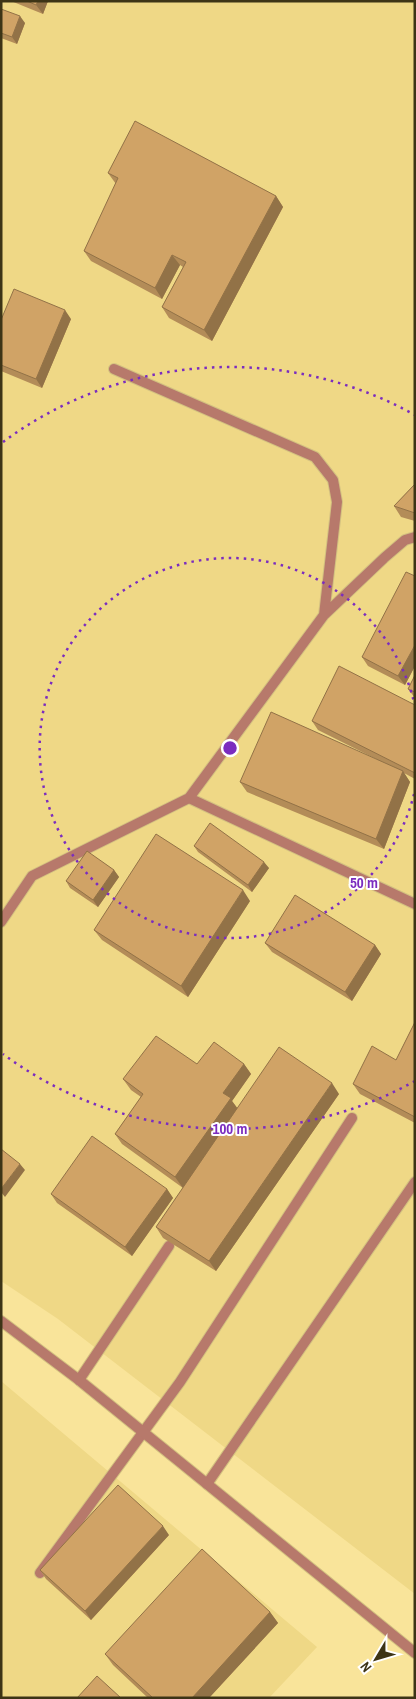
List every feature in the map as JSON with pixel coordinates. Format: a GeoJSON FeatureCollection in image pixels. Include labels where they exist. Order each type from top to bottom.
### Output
{"type":"FeatureCollection","features":[{"type":"Feature","properties":{"kind":"street"},"geometry":{"type":"LineString","coordinates":[[114,368],[315,457],[333,480],[337,502],[324,615]]}},
{"type":"Feature","properties":{"kind":"street"},"geometry":{"type":"LineString","coordinates":[[1,922],[32,876],[189,798],[324,615],[405,540],[415,537]]}},
{"type":"Feature","properties":{"kind":"street"},"geometry":{"type":"LineString","coordinates":[[189,798],[415,904]]}},
{"type":"Feature","properties":{"kind":"street"},"geometry":{"type":"LineString","coordinates":[[40,1573],[180,1382],[352,1118]]}},
{"type":"Feature","properties":{"kind":"street"},"geometry":{"type":"LineString","coordinates":[[207,1484],[415,1182]]}},
{"type":"Feature","properties":{"kind":"street"},"geometry":{"type":"LineString","coordinates":[[79,1380],[169,1246]]}},
{"type":"Feature","properties":{"kind":"street"},"geometry":{"type":"LineString","coordinates":[[1,1320],[79,1380],[415,1653]]}},
{"type":"Feature","properties":{"kind":"shaded area"},"geometry":{"type":"Polygon","coordinates":[[[1,1],[415,1],[415,1594],[58,1319],[1,1281],[1,1]]]}},
{"type":"Feature","properties":{"kind":"shaded area"},"geometry":{"type":"Polygon","coordinates":[[[1,1381],[317,1647],[269,1698],[1,1698],[1,1381]]]}},
{"type":"Feature","properties":{"kind":"building"},"geometry":{"type":"Polygon","coordinates":[[[27,1],[38,1],[36,5],[27,1]]]}},
{"type":"Feature","properties":{"kind":"building"},"geometry":{"type":"Polygon","coordinates":[[[1,9],[20,16],[12,37],[1,33],[1,9]]]}},
{"type":"Feature","properties":{"kind":"building"},"geometry":{"type":"Polygon","coordinates":[[[135,121],[276,196],[204,330],[162,307],[186,262],[172,255],[155,288],[84,251],[118,178],[108,173],[135,121]]]}},
{"type":"Feature","properties":{"kind":"building"},"geometry":{"type":"Polygon","coordinates":[[[14,289],[65,310],[36,379],[1,365],[1,320],[14,289]]]}},
{"type":"Feature","properties":{"kind":"building"},"geometry":{"type":"Polygon","coordinates":[[[415,484],[415,513],[394,506],[415,484]]]}},
{"type":"Feature","properties":{"kind":"building"},"geometry":{"type":"Polygon","coordinates":[[[406,572],[415,576],[415,645],[398,676],[362,657],[406,572]]]}},
{"type":"Feature","properties":{"kind":"building"},"geometry":{"type":"Polygon","coordinates":[[[339,666],[415,705],[415,773],[312,721],[339,666]]]}},
{"type":"Feature","properties":{"kind":"building"},"geometry":{"type":"Polygon","coordinates":[[[415,675],[415,692],[408,689],[415,675]]]}},
{"type":"Feature","properties":{"kind":"building"},"geometry":{"type":"Polygon","coordinates":[[[271,712],[403,771],[376,839],[240,782],[271,712]]]}},
{"type":"Feature","properties":{"kind":"building"},"geometry":{"type":"Polygon","coordinates":[[[210,823],[264,862],[248,885],[194,846],[210,823]]]}},
{"type":"Feature","properties":{"kind":"building"},"geometry":{"type":"Polygon","coordinates":[[[156,834],[243,890],[181,986],[94,930],[156,834]]]}},
{"type":"Feature","properties":{"kind":"building"},"geometry":{"type":"Polygon","coordinates":[[[87,851],[114,870],[93,900],[66,881],[87,851]]]}},
{"type":"Feature","properties":{"kind":"building"},"geometry":{"type":"Polygon","coordinates":[[[295,895],[375,945],[345,992],[265,943],[295,895]]]}},
{"type":"Feature","properties":{"kind":"building"},"geometry":{"type":"Polygon","coordinates":[[[415,1022],[415,1117],[353,1084],[372,1046],[396,1060],[415,1022]]]}},
{"type":"Feature","properties":{"kind":"building"},"geometry":{"type":"Polygon","coordinates":[[[156,1036],[197,1064],[214,1042],[244,1064],[223,1093],[231,1098],[175,1177],[115,1134],[143,1094],[123,1079],[156,1036]]]}},
{"type":"Feature","properties":{"kind":"building"},"geometry":{"type":"Polygon","coordinates":[[[279,1047],[332,1083],[209,1261],[156,1227],[279,1047]]]}},
{"type":"Feature","properties":{"kind":"building"},"geometry":{"type":"Polygon","coordinates":[[[92,1136],[167,1189],[125,1247],[51,1194],[92,1136]]]}},
{"type":"Feature","properties":{"kind":"building"},"geometry":{"type":"Polygon","coordinates":[[[1,1149],[20,1164],[1,1189],[1,1149]]]}},
{"type":"Feature","properties":{"kind":"building"},"geometry":{"type":"Polygon","coordinates":[[[118,1485],[163,1526],[85,1611],[40,1570],[118,1485]]]}},
{"type":"Feature","properties":{"kind":"building"},"geometry":{"type":"Polygon","coordinates":[[[202,1549],[270,1612],[192,1698],[153,1698],[105,1654],[202,1549]]]}},
{"type":"Feature","properties":{"kind":"building"},"geometry":{"type":"Polygon","coordinates":[[[97,1676],[121,1698],[77,1698],[97,1676]]]}}]}
